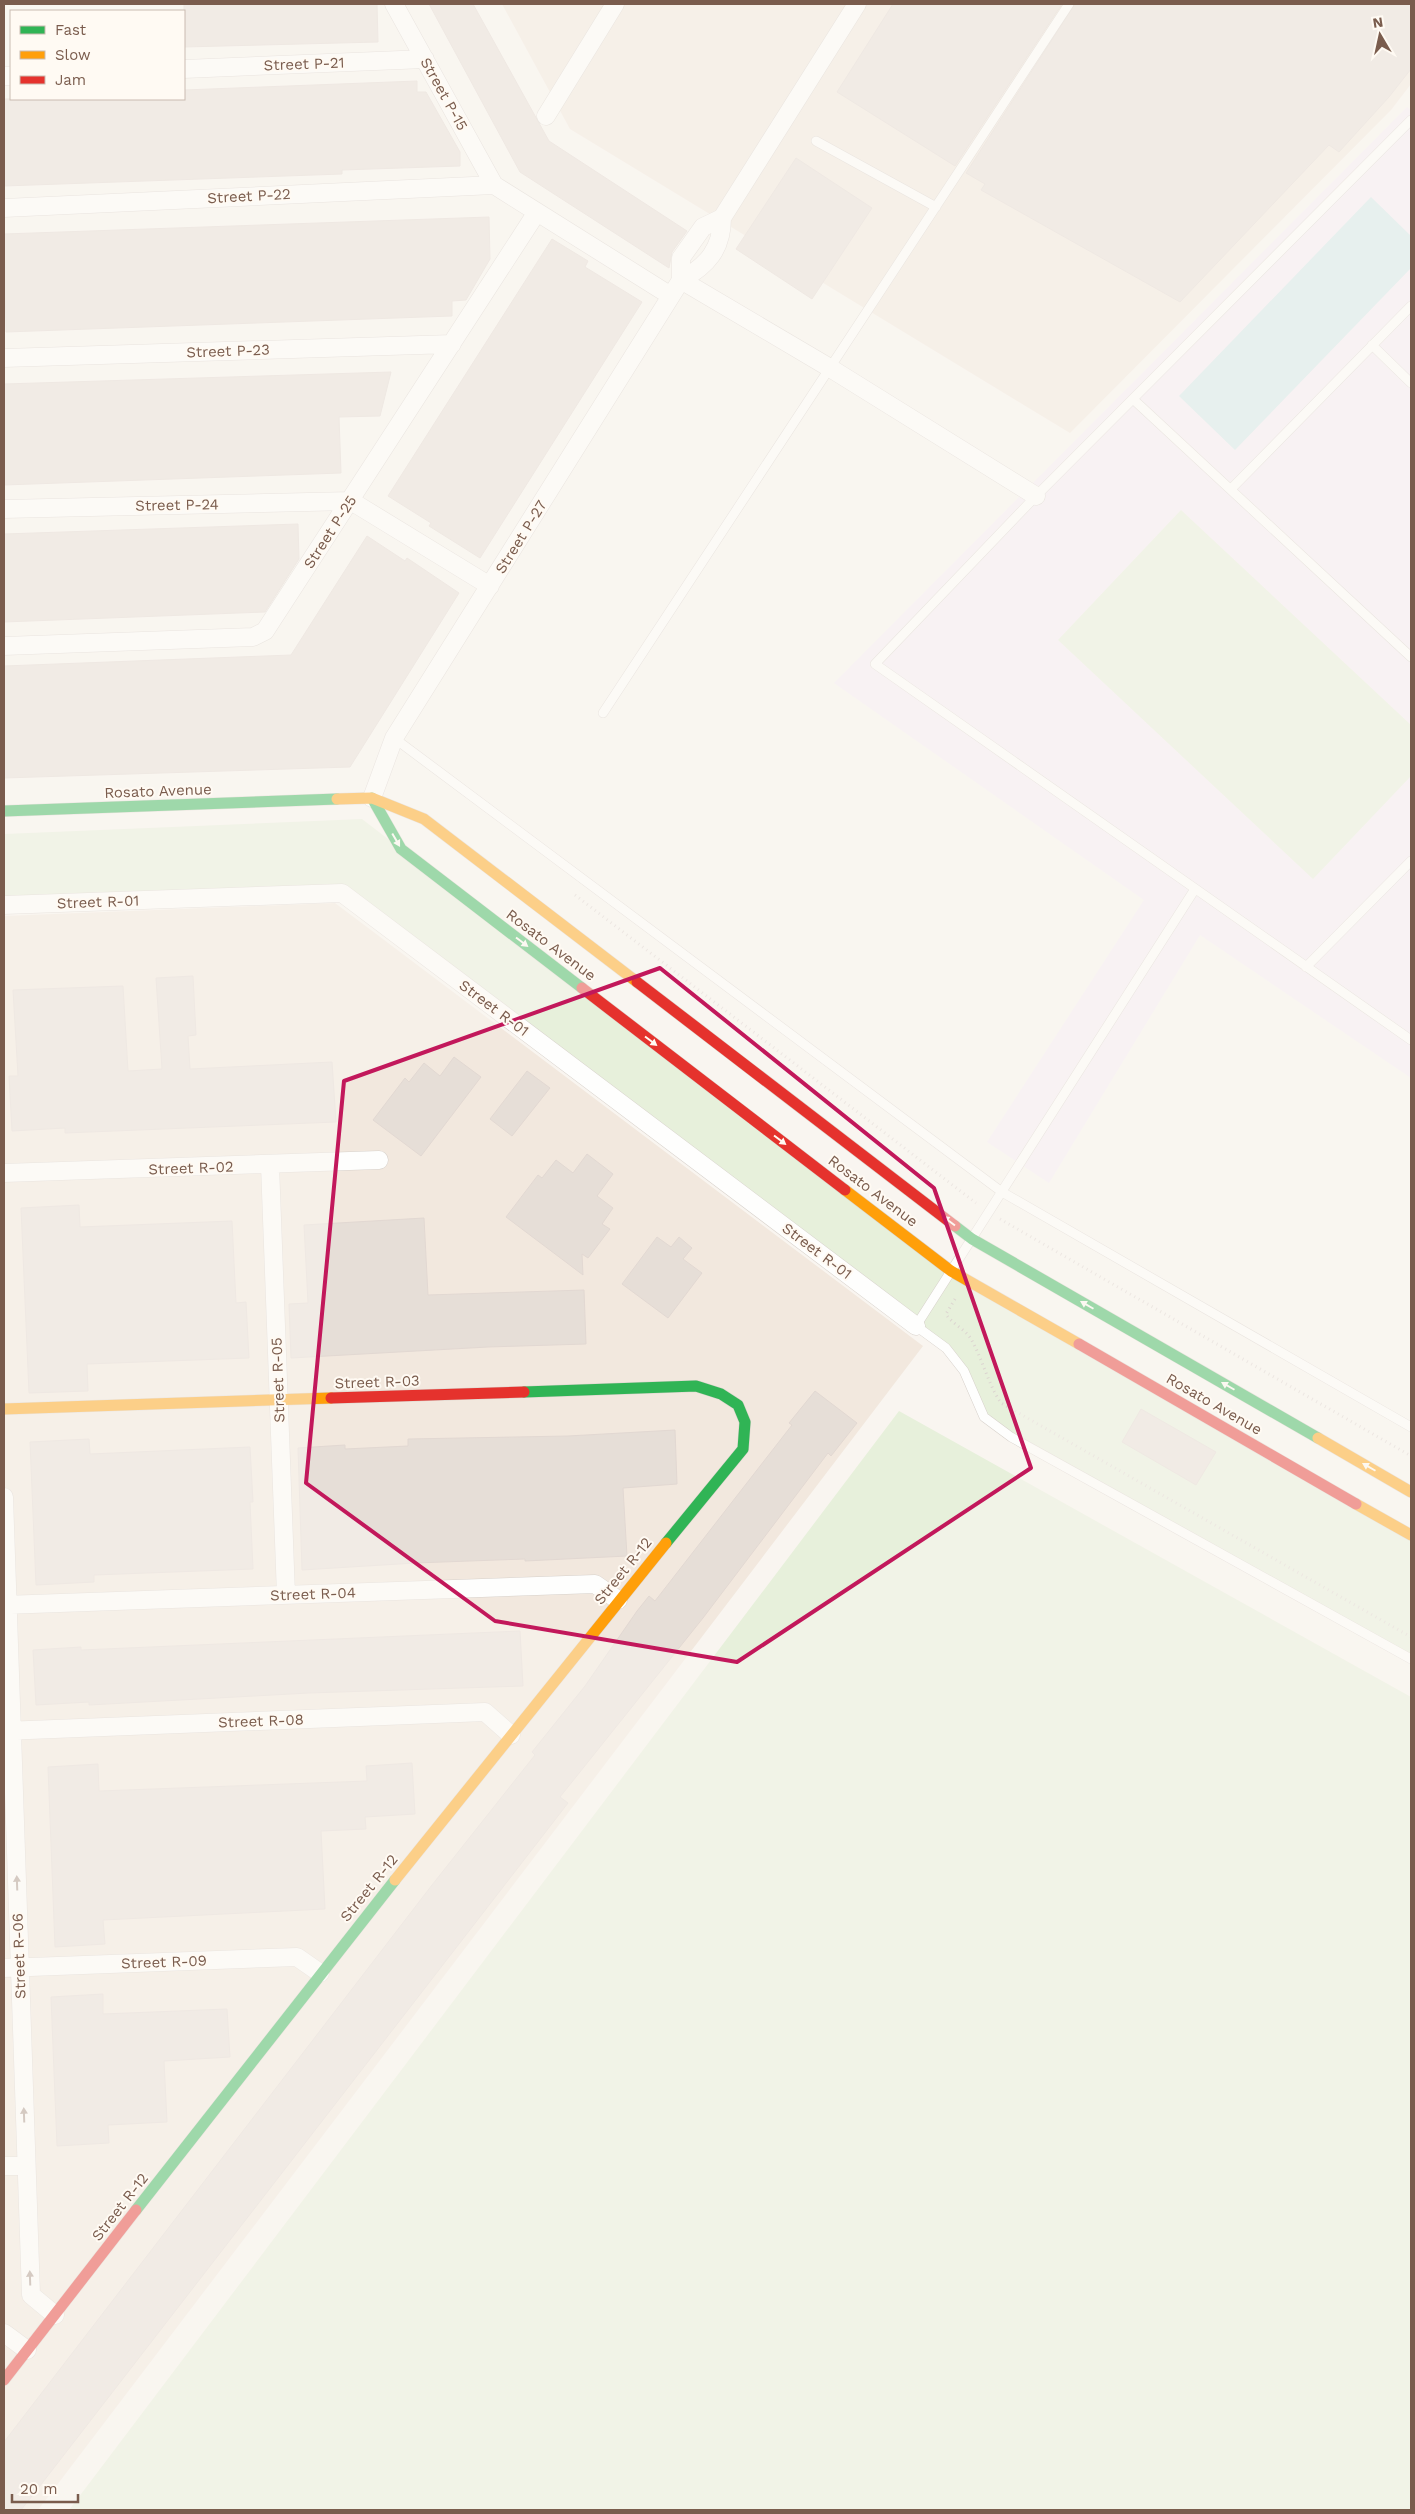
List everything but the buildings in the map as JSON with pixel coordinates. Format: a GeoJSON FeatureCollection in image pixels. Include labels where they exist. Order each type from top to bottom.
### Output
{"type":"FeatureCollection","features":[{"type":"Feature","properties":{"kind":"street","name":"Street P-15"},"geometry":{"type":"LineString","coordinates":[[394,4],[494,185]]}},
{"type":"Feature","properties":{"kind":"street"},"geometry":{"type":"LineString","coordinates":[[546,116],[615,4]]}},
{"type":"Feature","properties":{"kind":"street"},"geometry":{"type":"LineString","coordinates":[[722,218],[857,4]]}},
{"type":"Feature","properties":{"kind":"street","name":"Street P-21"},"geometry":{"type":"LineString","coordinates":[[185,69],[425,59]]}},
{"type":"Feature","properties":{"kind":"street"},"geometry":{"type":"LineString","coordinates":[[494,185],[671,296]]}},
{"type":"Feature","properties":{"kind":"street","name":"Street P-22"},"geometry":{"type":"LineString","coordinates":[[4,208],[494,185]]}},
{"type":"Feature","properties":{"kind":"street","name":"Street P-25"},"geometry":{"type":"LineString","coordinates":[[4,646],[253,637],[265,631],[537,212]]}},
{"type":"Feature","properties":{"kind":"street","name":"Street P-27"},"geometry":{"type":"LineString","coordinates":[[372,798],[394,738],[681,280],[701,270],[713,252],[722,236],[722,218],[704,227],[681,258],[681,280]]}},
{"type":"Feature","properties":{"kind":"street"},"geometry":{"type":"LineString","coordinates":[[681,280],[830,368],[1036,496]]}},
{"type":"Feature","properties":{"kind":"street","name":"Street P-23"},"geometry":{"type":"LineString","coordinates":[[4,358],[452,344]]}},
{"type":"Feature","properties":{"kind":"street"},"geometry":{"type":"LineString","coordinates":[[351,501],[490,586]]}},
{"type":"Feature","properties":{"kind":"street","name":"Street P-24"},"geometry":{"type":"LineString","coordinates":[[4,509],[351,501]]}},
{"type":"Feature","properties":{"kind":"street","name":"Rosato Avenue"},"geometry":{"type":"LineString","coordinates":[[372,798],[402,849],[951,1271],[1411,1535]]}},
{"type":"Feature","properties":{"kind":"street","name":"Rosato Avenue"},"geometry":{"type":"LineString","coordinates":[[4,811],[372,798],[424,819],[972,1238],[1411,1492]]}},
{"type":"Feature","properties":{"kind":"street","name":"Street R-01"},"geometry":{"type":"LineString","coordinates":[[4,905],[342,893],[916,1326]]}},
{"type":"Feature","properties":{"kind":"street","name":"Street R-02"},"geometry":{"type":"LineString","coordinates":[[4,1174],[379,1160]]}},
{"type":"Feature","properties":{"kind":"street","name":"Street R-05"},"geometry":{"type":"LineString","coordinates":[[270,1165],[286,1594]]}},
{"type":"Feature","properties":{"kind":"street","name":"Street R-03"},"geometry":{"type":"LineString","coordinates":[[4,1409],[696,1386],[725,1395],[743,1412]]}},
{"type":"Feature","properties":{"kind":"street","name":"Street R-12"},"geometry":{"type":"LineString","coordinates":[[4,2380],[320,1973],[618,1600],[743,1449],[747,1430],[743,1412]]}},
{"type":"Feature","properties":{"kind":"street","name":"Street R-06"},"geometry":{"type":"LineString","coordinates":[[4,1497],[12,1968],[26,2166],[30,2295],[55,2315]]}},
{"type":"Feature","properties":{"kind":"street","name":"Street R-04"},"geometry":{"type":"LineString","coordinates":[[6,1605],[595,1584],[618,1600]]}},
{"type":"Feature","properties":{"kind":"street","name":"Street R-08"},"geometry":{"type":"LineString","coordinates":[[8,1731],[485,1712],[511,1735]]}},
{"type":"Feature","properties":{"kind":"street","name":"Street R-09"},"geometry":{"type":"LineString","coordinates":[[12,1968],[297,1957],[320,1973]]}},
{"type":"Feature","properties":{"kind":"street"},"geometry":{"type":"LineString","coordinates":[[4,2166],[26,2166]]}},
{"type":"Feature","properties":{"kind":"street"},"geometry":{"type":"LineString","coordinates":[[4,2333],[27,2350]]}},
{"type":"Feature","properties":{"kind":"lane"},"geometry":{"type":"LineString","coordinates":[[603,713],[1068,4]]}},
{"type":"Feature","properties":{"kind":"lane"},"geometry":{"type":"LineString","coordinates":[[1411,120],[1134,400],[1036,496],[874,664],[1411,1040]]}},
{"type":"Feature","properties":{"kind":"lane"},"geometry":{"type":"LineString","coordinates":[[816,141],[936,207]]}},
{"type":"Feature","properties":{"kind":"lane"},"geometry":{"type":"LineString","coordinates":[[1231,489],[1411,306]]}},
{"type":"Feature","properties":{"kind":"lane"},"geometry":{"type":"LineString","coordinates":[[1372,345],[1411,383]]}},
{"type":"Feature","properties":{"kind":"lane"},"geometry":{"type":"LineString","coordinates":[[1134,400],[1411,657]]}},
{"type":"Feature","properties":{"kind":"lane"},"geometry":{"type":"LineString","coordinates":[[394,738],[1002,1192],[1411,1427]]}},
{"type":"Feature","properties":{"kind":"lane"},"geometry":{"type":"LineString","coordinates":[[1306,967],[1411,861]]}},
{"type":"Feature","properties":{"kind":"lane"},"geometry":{"type":"LineString","coordinates":[[1195,889],[916,1326],[946,1348],[964,1371],[984,1417],[1011,1438],[1411,1659]]}},
{"type":"Feature","properties":{"kind":"path"},"geometry":{"type":"LineString","coordinates":[[956,1298],[946,1314],[965,1330],[972,1341],[994,1393],[1001,1403],[1411,1637]]}},
{"type":"Feature","properties":{"kind":"highlighted area"},"geometry":{"type":"Polygon","coordinates":[[[660,968],[934,1188],[1031,1468],[737,1662],[495,1621],[306,1483],[344,1081],[660,968]]]}},
{"type":"Feature","properties":{"kind":"shaded area"},"geometry":{"type":"Polygon","coordinates":[[[502,4],[1411,4],[1411,84],[1391,110],[1070,433],[570,129],[502,4]]]}},
{"type":"Feature","properties":{"kind":"shaded area"},"geometry":{"type":"Polygon","coordinates":[[[1407,107],[1411,110],[1411,1078],[1200,935],[1049,1183],[987,1142],[1144,900],[834,683],[1407,107]]]}},
{"type":"Feature","properties":{"kind":"shaded area"},"geometry":{"type":"Polygon","coordinates":[[[335,903],[923,1346],[38,2510],[4,2510],[4,916],[335,903]]]}},
{"type":"Feature","properties":{"kind":"green space"},"geometry":{"type":"Polygon","coordinates":[[[1181,510],[1411,725],[1411,776],[1313,879],[1058,640],[1181,510]]]}},
{"type":"Feature","properties":{"kind":"green space"},"geometry":{"type":"Polygon","coordinates":[[[362,819],[951,1271],[1411,1535],[1411,1659],[1011,1437],[984,1417],[946,1348],[342,893],[4,905],[4,834],[362,819]]]}},
{"type":"Feature","properties":{"kind":"green space"},"geometry":{"type":"Polygon","coordinates":[[[899,1411],[1411,1697],[1411,2510],[69,2510],[899,1411]]]}},
{"type":"Feature","properties":{"kind":"water"},"geometry":{"type":"Polygon","coordinates":[[[1371,197],[1411,236],[1411,268],[1235,450],[1179,396],[1371,197]]]}},
{"type":"Feature","properties":{"kind":"traffic: fast"},"geometry":{"type":"LineString","coordinates":[[372,798],[401,849],[582,988]]}},
{"type":"Feature","properties":{"kind":"traffic: fast"},"geometry":{"type":"LineString","coordinates":[[4,811],[337,799]]}},
{"type":"Feature","properties":{"kind":"traffic: fast"},"geometry":{"type":"LineString","coordinates":[[955,1226],[972,1239],[1318,1438]]}},
{"type":"Feature","properties":{"kind":"traffic: fast"},"geometry":{"type":"LineString","coordinates":[[524,1392],[696,1386],[721,1394],[738,1405],[745,1422],[743,1449],[666,1543]]}},
{"type":"Feature","properties":{"kind":"traffic: fast"},"geometry":{"type":"LineString","coordinates":[[136,2210],[395,1880]]}},
{"type":"Feature","properties":{"kind":"traffic: slow"},"geometry":{"type":"LineString","coordinates":[[337,799],[372,798],[424,819],[637,982]]}},
{"type":"Feature","properties":{"kind":"traffic: slow"},"geometry":{"type":"LineString","coordinates":[[845,1190],[951,1271],[1079,1344]]}},
{"type":"Feature","properties":{"kind":"traffic: slow"},"geometry":{"type":"LineString","coordinates":[[4,1409],[331,1398]]}},
{"type":"Feature","properties":{"kind":"traffic: slow"},"geometry":{"type":"LineString","coordinates":[[1318,1438],[1411,1492]]}},
{"type":"Feature","properties":{"kind":"traffic: slow"},"geometry":{"type":"LineString","coordinates":[[1356,1504],[1411,1535]]}},
{"type":"Feature","properties":{"kind":"traffic: slow"},"geometry":{"type":"LineString","coordinates":[[395,1880],[666,1543]]}},
{"type":"Feature","properties":{"kind":"traffic: jam"},"geometry":{"type":"LineString","coordinates":[[637,982],[955,1226]]}},
{"type":"Feature","properties":{"kind":"traffic: jam"},"geometry":{"type":"LineString","coordinates":[[582,988],[845,1190]]}},
{"type":"Feature","properties":{"kind":"traffic: jam"},"geometry":{"type":"LineString","coordinates":[[1079,1344],[1356,1504]]}},
{"type":"Feature","properties":{"kind":"traffic: jam"},"geometry":{"type":"LineString","coordinates":[[331,1398],[524,1392]]}},
{"type":"Feature","properties":{"kind":"traffic: jam"},"geometry":{"type":"LineString","coordinates":[[4,2380],[136,2210]]}}]}
